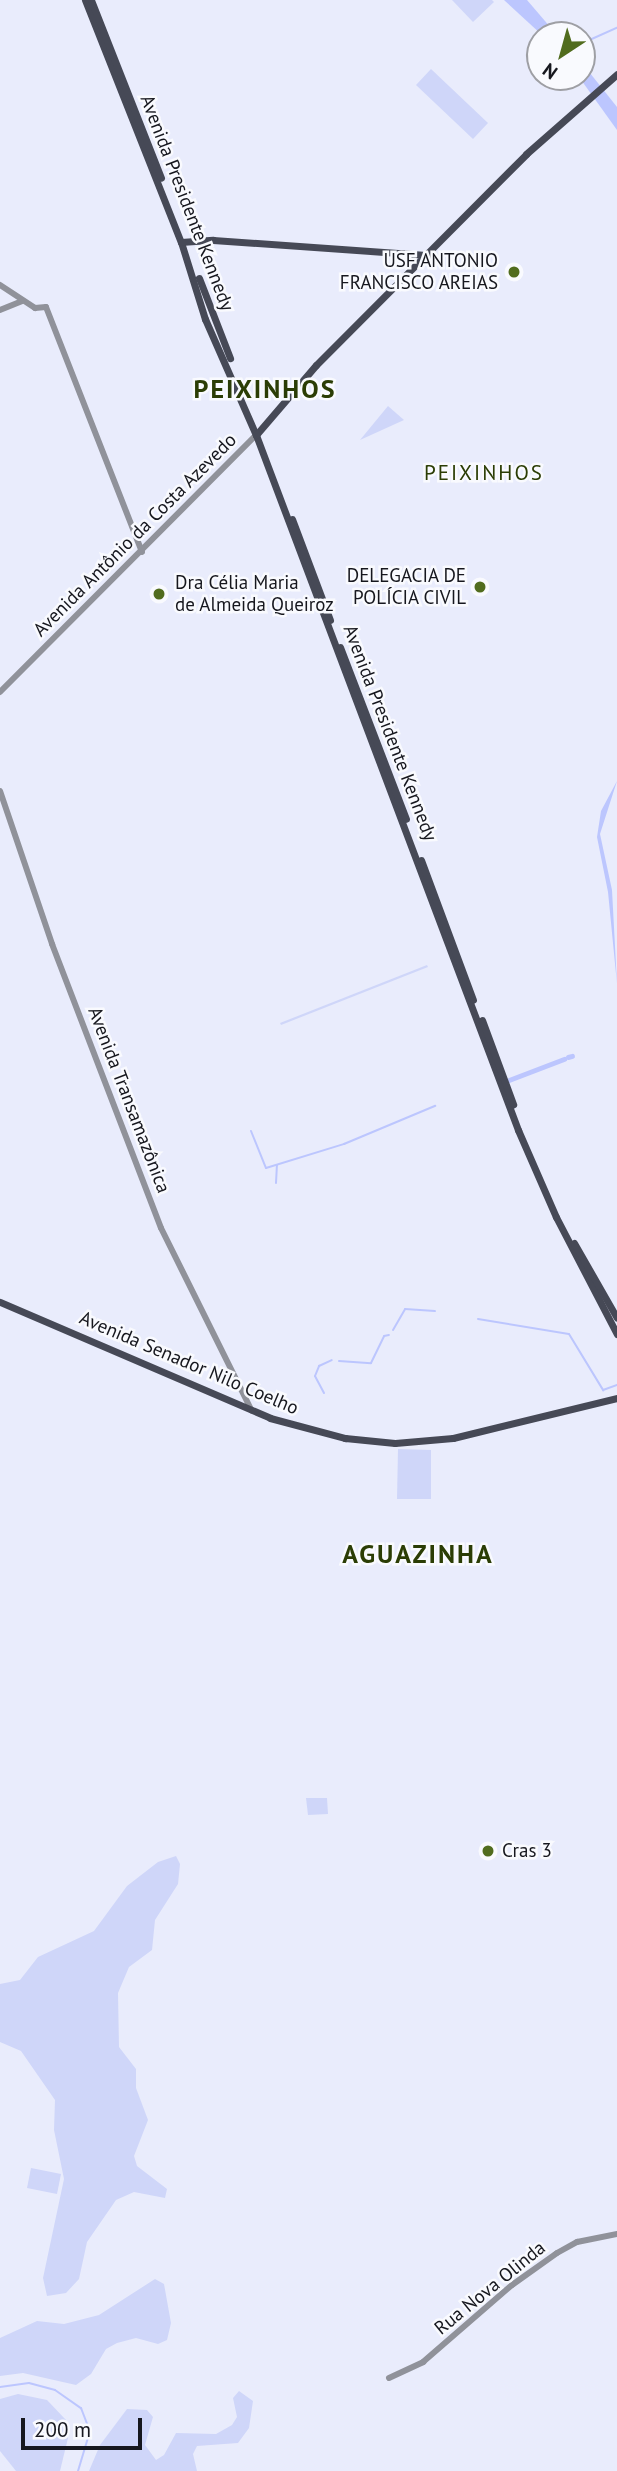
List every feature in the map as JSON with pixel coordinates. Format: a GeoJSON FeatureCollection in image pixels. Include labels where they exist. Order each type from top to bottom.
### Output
{"type":"FeatureCollection","features":[{"type":"Feature","properties":{"kind":"main road","name":"Avenida Presidente Kennedy"},"geometry":{"type":"LineString","coordinates":[[85,0],[183,242]]}},
{"type":"Feature","properties":{"kind":"main road","name":"Avenida Presidente Kennedy"},"geometry":{"type":"LineString","coordinates":[[91,0],[538,1169],[617,1324]]}},
{"type":"Feature","properties":{"kind":"main road","name":"Avenida Antônio da Costa Azevedo"},"geometry":{"type":"LineString","coordinates":[[257,433],[316,365],[585,98],[617,74]]}},
{"type":"Feature","properties":{"kind":"main road"},"geometry":{"type":"LineString","coordinates":[[183,242],[429,255]]}},
{"type":"Feature","properties":{"kind":"main road"},"geometry":{"type":"LineString","coordinates":[[410,254],[416,268]]}},
{"type":"Feature","properties":{"kind":"main road","name":"Avenida Presidente Kennedy"},"geometry":{"type":"LineString","coordinates":[[257,433],[510,1110],[589,1283],[613,1317],[617,1334]]}},
{"type":"Feature","properties":{"kind":"main road","name":"Avenida Senador Nilo Coelho"},"geometry":{"type":"LineString","coordinates":[[0,1301],[252,1410],[327,1434],[404,1443],[461,1437],[617,1398]]}},
{"type":"Feature","properties":{"kind":"street"},"geometry":{"type":"LineString","coordinates":[[0,285],[34,308],[46,307],[142,552]]}},
{"type":"Feature","properties":{"kind":"street"},"geometry":{"type":"LineString","coordinates":[[0,310],[22,301]]}},
{"type":"Feature","properties":{"kind":"street","name":"Avenida Antônio da Costa Azevedo"},"geometry":{"type":"LineString","coordinates":[[0,692],[142,552],[257,433]]}},
{"type":"Feature","properties":{"kind":"street","name":"Avenida Transamazônica"},"geometry":{"type":"LineString","coordinates":[[0,791],[52,944],[161,1228],[252,1410]]}},
{"type":"Feature","properties":{"kind":"street","name":"Rua Nova Olinda"},"geometry":{"type":"LineString","coordinates":[[388,2378],[423,2362],[556,2253],[577,2242],[617,2234]]}},
{"type":"Feature","properties":{"kind":"shaded area"},"geometry":{"type":"Polygon","coordinates":[[[452,0],[492,0],[494,2],[473,22],[452,0]]]}},
{"type":"Feature","properties":{"kind":"shaded area"},"geometry":{"type":"Polygon","coordinates":[[[504,0],[527,0],[545,21],[527,21],[504,0]]]}},
{"type":"Feature","properties":{"kind":"shaded area"},"geometry":{"type":"Polygon","coordinates":[[[431,69],[488,123],[473,139],[416,85],[431,69]]]}},
{"type":"Feature","properties":{"kind":"shaded area"},"geometry":{"type":"Polygon","coordinates":[[[596,81],[617,107],[617,130],[589,91],[596,91],[596,81]]]}},
{"type":"Feature","properties":{"kind":"shaded area"},"geometry":{"type":"Polygon","coordinates":[[[388,406],[404,420],[360,440],[388,406]]]}},
{"type":"Feature","properties":{"kind":"shaded area"},"geometry":{"type":"Polygon","coordinates":[[[617,781],[600,834],[612,890],[617,984],[608,892],[597,837],[601,811],[617,781]]]}},
{"type":"Feature","properties":{"kind":"shaded area"},"geometry":{"type":"Polygon","coordinates":[[[427,965],[428,967],[281,1025],[280,1023],[427,965]]]}},
{"type":"Feature","properties":{"kind":"shaded area"},"geometry":{"type":"Polygon","coordinates":[[[398,1449],[431,1450],[431,1499],[397,1499],[398,1449]]]}},
{"type":"Feature","properties":{"kind":"shaded area"},"geometry":{"type":"Polygon","coordinates":[[[306,1798],[327,1798],[328,1814],[308,1815],[306,1798]]]}},
{"type":"Feature","properties":{"kind":"shaded area"},"geometry":{"type":"Polygon","coordinates":[[[176,1856],[180,1864],[178,1884],[155,1920],[152,1950],[129,1967],[118,1993],[119,2047],[136,2069],[136,2088],[148,2120],[134,2156],[137,2166],[167,2189],[165,2198],[134,2192],[116,2200],[87,2242],[79,2279],[66,2293],[47,2296],[43,2278],[64,2179],[54,2130],[55,2100],[21,2051],[0,2042],[0,1984],[20,1980],[38,1957],[94,1931],[127,1886],[158,1862],[176,1856]]]}},
{"type":"Feature","properties":{"kind":"shaded area"},"geometry":{"type":"Polygon","coordinates":[[[31,2168],[61,2174],[57,2194],[27,2188],[31,2168]]]}},
{"type":"Feature","properties":{"kind":"shaded area"},"geometry":{"type":"Polygon","coordinates":[[[155,2279],[164,2284],[171,2323],[167,2340],[158,2344],[136,2338],[117,2343],[106,2349],[91,2374],[76,2385],[23,2373],[0,2376],[0,2338],[37,2321],[64,2324],[99,2315],[155,2279]]]}},
{"type":"Feature","properties":{"kind":"shaded area"},"geometry":{"type":"Polygon","coordinates":[[[239,2391],[253,2401],[249,2428],[238,2443],[197,2446],[193,2454],[197,2471],[89,2471],[100,2445],[127,2409],[147,2410],[153,2417],[145,2445],[156,2460],[164,2455],[176,2433],[216,2434],[232,2425],[237,2417],[233,2398],[239,2391]]]}},
{"type":"Feature","properties":{"kind":"shaded area"},"geometry":{"type":"Polygon","coordinates":[[[18,2394],[47,2400],[66,2420],[68,2438],[60,2471],[16,2471],[0,2451],[0,2399],[18,2394]]]}},
{"type":"Feature","properties":{"kind":"waterway"},"geometry":{"type":"LineString","coordinates":[[596,37],[617,28]]}},
{"type":"Feature","properties":{"kind":"waterway"},"geometry":{"type":"LineString","coordinates":[[568,1057],[572,1056]]}},
{"type":"Feature","properties":{"kind":"waterway"},"geometry":{"type":"LineString","coordinates":[[509,1080],[564,1059]]}},
{"type":"Feature","properties":{"kind":"waterway"},"geometry":{"type":"LineString","coordinates":[[251,1131],[266,1168],[344,1144],[435,1106]]}},
{"type":"Feature","properties":{"kind":"waterway"},"geometry":{"type":"LineString","coordinates":[[276,1183],[277,1165]]}},
{"type":"Feature","properties":{"kind":"waterway"},"geometry":{"type":"LineString","coordinates":[[393,1330],[405,1309],[435,1311]]}},
{"type":"Feature","properties":{"kind":"waterway"},"geometry":{"type":"LineString","coordinates":[[478,1319],[569,1334],[603,1390],[617,1385]]}},
{"type":"Feature","properties":{"kind":"waterway"},"geometry":{"type":"LineString","coordinates":[[339,1361],[371,1363],[384,1336],[389,1335]]}},
{"type":"Feature","properties":{"kind":"waterway"},"geometry":{"type":"LineString","coordinates":[[324,1393],[315,1376],[319,1366],[332,1360]]}},
{"type":"Feature","properties":{"kind":"waterway"},"geometry":{"type":"LineString","coordinates":[[0,2387],[29,2383],[55,2390],[81,2408],[90,2431],[78,2471]]}},
{"type":"Feature","properties":{"kind":"place","name":"USF ANTONIO FRANCISCO AREIAS"},"geometry":{"type":"Point","coordinates":[514,272]}},
{"type":"Feature","properties":{"kind":"place","name":"DELEGACIA DE POLÍCIA CIVIL"},"geometry":{"type":"Point","coordinates":[480,587]}},
{"type":"Feature","properties":{"kind":"place","name":"Dra Célia Maria de Almeida Queiroz"},"geometry":{"type":"Point","coordinates":[159,594]}},
{"type":"Feature","properties":{"kind":"place","name":"Cras 3"},"geometry":{"type":"Point","coordinates":[488,1851]}},
{"type":"Feature","properties":{"kind":"district","name":"PEIXINHOS"},"geometry":{"type":"Point","coordinates":[265,389]}},
{"type":"Feature","properties":{"kind":"district","name":"PEIXINHOS"},"geometry":{"type":"Point","coordinates":[484,473]}},
{"type":"Feature","properties":{"kind":"district","name":"AGUAZINHA"},"geometry":{"type":"Point","coordinates":[418,1554]}}]}
